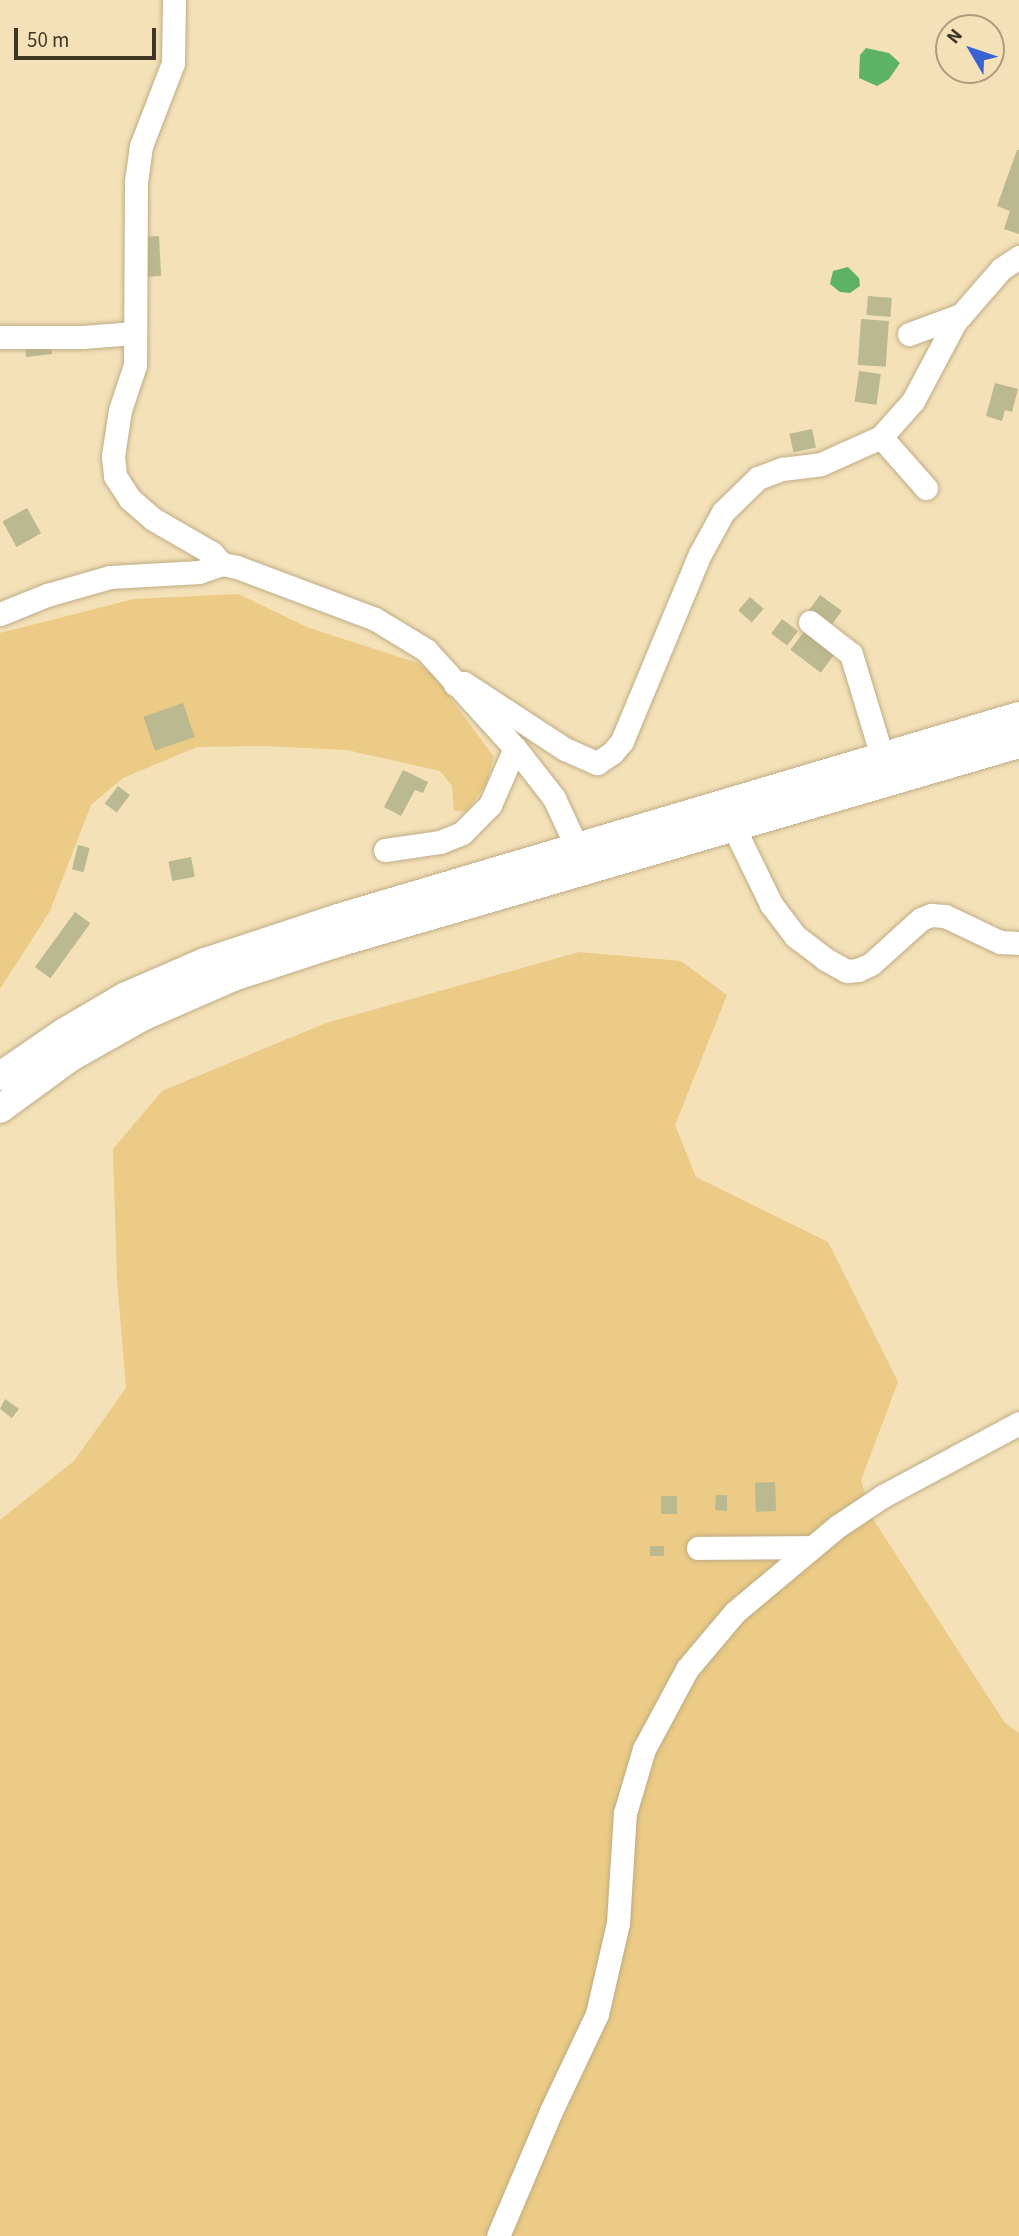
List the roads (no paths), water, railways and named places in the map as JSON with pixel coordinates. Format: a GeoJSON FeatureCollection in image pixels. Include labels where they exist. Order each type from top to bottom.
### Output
{"type":"FeatureCollection","features":[{"type":"Feature","properties":{"kind":"street"},"geometry":{"type":"LineString","coordinates":[[174,0],[173,63],[141,146],[135,183],[135,365],[120,410],[113,456],[115,476],[122,491],[153,519],[212,553],[222,565]]}},
{"type":"Feature","properties":{"kind":"street"},"geometry":{"type":"LineString","coordinates":[[455,684],[464,683],[565,749],[597,763],[612,753],[622,741],[707,537],[723,512],[758,478],[782,469],[821,464],[881,437],[913,401],[961,315],[1001,269],[1019,257]]}},
{"type":"Feature","properties":{"kind":"street"},"geometry":{"type":"LineString","coordinates":[[909,334],[961,315]]}},
{"type":"Feature","properties":{"kind":"street"},"geometry":{"type":"LineString","coordinates":[[0,337],[48,338],[135,333]]}},
{"type":"Feature","properties":{"kind":"street"},"geometry":{"type":"LineString","coordinates":[[881,437],[926,488]]}},
{"type":"Feature","properties":{"kind":"street"},"geometry":{"type":"LineString","coordinates":[[0,614],[47,595],[110,577],[199,572],[222,565],[237,566],[375,619],[426,650],[515,748],[554,798],[582,858]]}},
{"type":"Feature","properties":{"kind":"street"},"geometry":{"type":"LineString","coordinates":[[810,622],[851,654],[882,757]]}},
{"type":"Feature","properties":{"kind":"street"},"geometry":{"type":"LineString","coordinates":[[0,1109],[71,1057],[142,1017],[236,976],[882,757],[1019,716]]}},
{"type":"Feature","properties":{"kind":"street"},"geometry":{"type":"LineString","coordinates":[[0,1076],[66,1031],[126,996],[205,962],[338,918],[582,858],[734,828],[1019,744]]}},
{"type":"Feature","properties":{"kind":"street"},"geometry":{"type":"LineString","coordinates":[[385,850],[440,842],[462,833],[490,805],[515,748]]}},
{"type":"Feature","properties":{"kind":"street"},"geometry":{"type":"LineString","coordinates":[[734,828],[771,904],[795,936],[825,959],[847,971],[858,970],[871,964],[921,919],[931,915],[945,916],[1000,942],[1019,943]]}},
{"type":"Feature","properties":{"kind":"street"},"geometry":{"type":"LineString","coordinates":[[498,2236],[551,2111],[597,2014],[618,1923],[625,1813],[644,1749],[687,1669],[735,1612],[812,1547],[883,1496],[1019,1423]]}},
{"type":"Feature","properties":{"kind":"street"},"geometry":{"type":"LineString","coordinates":[[698,1548],[812,1547]]}}]}
